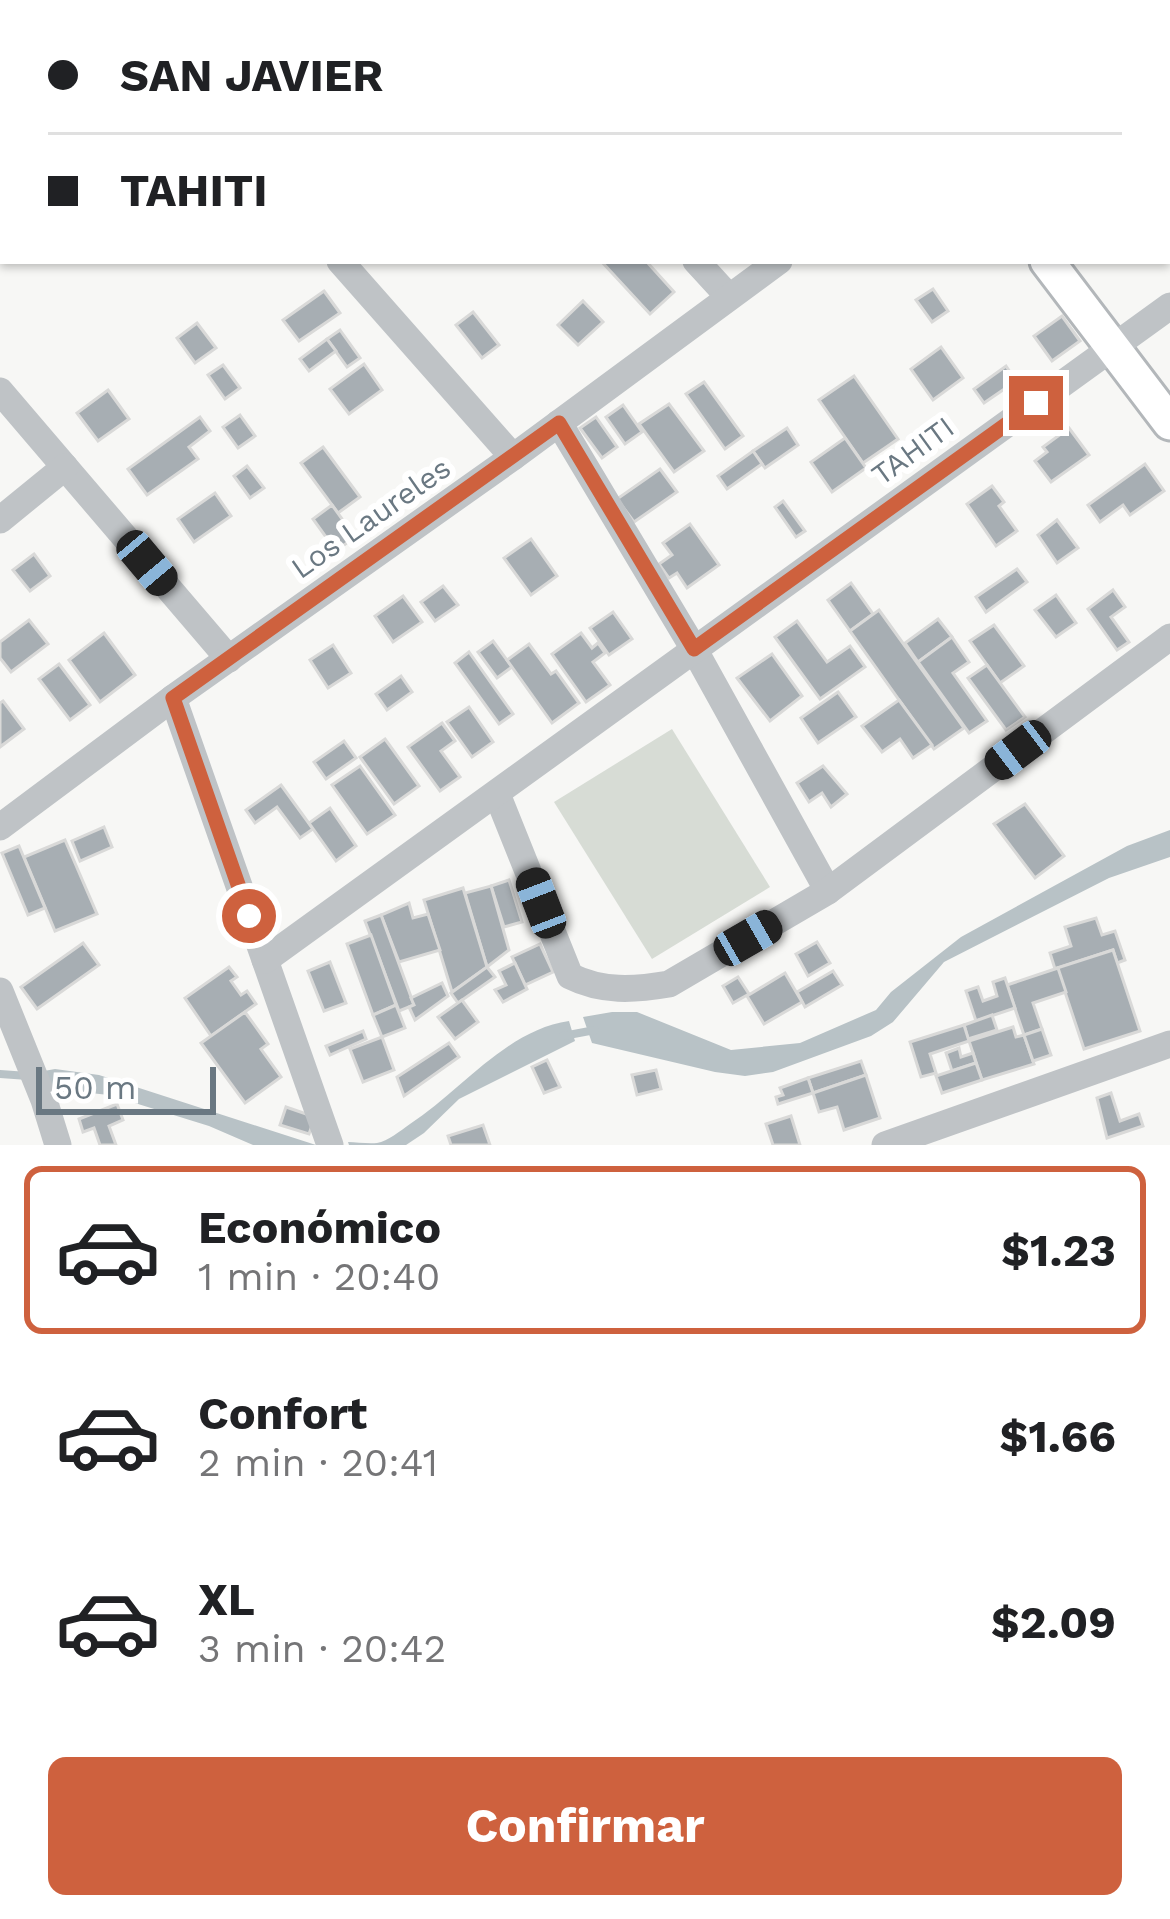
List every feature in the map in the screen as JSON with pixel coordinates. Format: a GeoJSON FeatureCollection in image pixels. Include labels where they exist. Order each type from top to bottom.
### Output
{"type":"FeatureCollection","features":[{"type":"Feature","properties":{"kind":"main road"},"geometry":{"type":"LineString","coordinates":[[1049,264],[1170,424]]}},
{"type":"Feature","properties":{"kind":"street"},"geometry":{"type":"LineString","coordinates":[[343,264],[512,457]]}},
{"type":"Feature","properties":{"kind":"street"},"geometry":{"type":"LineString","coordinates":[[700,264],[729,297]]}},
{"type":"Feature","properties":{"kind":"street","name":"Los Laureles"},"geometry":{"type":"LineString","coordinates":[[0,827],[774,264]]}},
{"type":"Feature","properties":{"kind":"street","name":"TAHITI"},"geometry":{"type":"LineString","coordinates":[[265,960],[1170,306]]}},
{"type":"Feature","properties":{"kind":"street"},"geometry":{"type":"LineString","coordinates":[[0,391],[229,659]]}},
{"type":"Feature","properties":{"kind":"street"},"geometry":{"type":"LineString","coordinates":[[559,423],[694,649],[828,891]]}},
{"type":"Feature","properties":{"kind":"street"},"geometry":{"type":"LineString","coordinates":[[0,520],[65,467]]}},
{"type":"Feature","properties":{"kind":"street"},"geometry":{"type":"LineString","coordinates":[[497,794],[570,976],[593,987],[669,985],[828,891],[1170,637]]}},
{"type":"Feature","properties":{"kind":"street"},"geometry":{"type":"LineString","coordinates":[[173,698],[326,1134]]}},
{"type":"Feature","properties":{"kind":"street"},"geometry":{"type":"LineString","coordinates":[[0,991],[58,1145]]}},
{"type":"Feature","properties":{"kind":"street"},"geometry":{"type":"LineString","coordinates":[[885,1145],[915,1140],[1168,1050]]}},
{"type":"Feature","properties":{"kind":"shaded area"},"geometry":{"type":"Polygon","coordinates":[[[672,729],[770,887],[652,959],[554,802],[672,729]]]}},
{"type":"Feature","properties":{"kind":"shaded area"},"geometry":{"type":"Polygon","coordinates":[[[1170,830],[1170,857],[1109,878],[944,962],[893,1022],[871,1036],[773,1072],[745,1076],[715,1072],[592,1043],[583,1017],[637,1012],[731,1050],[800,1043],[876,1010],[891,992],[961,937],[1127,846],[1170,830]]]}},
{"type":"Feature","properties":{"kind":"shaded area"},"geometry":{"type":"Polygon","coordinates":[[[569,1021],[575,1041],[459,1099],[406,1145],[349,1145],[390,1138],[504,1049],[525,1036],[569,1021]]]}},
{"type":"Feature","properties":{"kind":"shaded area"},"geometry":{"type":"Polygon","coordinates":[[[44,1071],[99,1075],[316,1145],[253,1145],[109,1095],[71,1091],[53,1101],[44,1071]]]}},
{"type":"Feature","properties":{"kind":"building"},"geometry":{"type":"Polygon","coordinates":[[[604,264],[649,264],[674,292],[650,314],[604,264]]]}},
{"type":"Feature","properties":{"kind":"building"},"geometry":{"type":"Polygon","coordinates":[[[933,289],[948,311],[932,322],[916,300],[933,289]]]}},
{"type":"Feature","properties":{"kind":"building"},"geometry":{"type":"Polygon","coordinates":[[[324,291],[340,313],[299,341],[283,320],[324,291]]]}},
{"type":"Feature","properties":{"kind":"building"},"geometry":{"type":"Polygon","coordinates":[[[583,301],[603,322],[578,345],[558,325],[583,301]]]}},
{"type":"Feature","properties":{"kind":"building"},"geometry":{"type":"Polygon","coordinates":[[[473,312],[499,345],[482,358],[456,325],[473,312]]]}},
{"type":"Feature","properties":{"kind":"building"},"geometry":{"type":"Polygon","coordinates":[[[1062,316],[1080,341],[1052,361],[1034,336],[1062,316]]]}},
{"type":"Feature","properties":{"kind":"building"},"geometry":{"type":"Polygon","coordinates":[[[197,323],[216,348],[195,363],[177,338],[197,323]]]}},
{"type":"Feature","properties":{"kind":"building"},"geometry":{"type":"Polygon","coordinates":[[[340,330],[360,358],[347,367],[327,339],[340,330]]]}},
{"type":"Feature","properties":{"kind":"building"},"geometry":{"type":"Polygon","coordinates":[[[327,339],[336,351],[309,371],[300,359],[327,339]]]}},
{"type":"Feature","properties":{"kind":"building"},"geometry":{"type":"Polygon","coordinates":[[[941,347],[963,378],[933,400],[911,369],[941,347]]]}},
{"type":"Feature","properties":{"kind":"building"},"geometry":{"type":"Polygon","coordinates":[[[364,364],[382,390],[349,414],[330,389],[364,364]]]}},
{"type":"Feature","properties":{"kind":"building"},"geometry":{"type":"Polygon","coordinates":[[[223,365],[240,388],[225,399],[208,375],[223,365]]]}},
{"type":"Feature","properties":{"kind":"building"},"geometry":{"type":"Polygon","coordinates":[[[1006,366],[1016,381],[984,403],[974,389],[1006,366]]]}},
{"type":"Feature","properties":{"kind":"building"},"geometry":{"type":"Polygon","coordinates":[[[854,376],[898,439],[863,463],[819,400],[854,376]]]}},
{"type":"Feature","properties":{"kind":"building"},"geometry":{"type":"Polygon","coordinates":[[[704,382],[743,436],[725,449],[686,394],[704,382]]]}},
{"type":"Feature","properties":{"kind":"building"},"geometry":{"type":"Polygon","coordinates":[[[108,390],[129,419],[98,441],[77,413],[108,390]]]}},
{"type":"Feature","properties":{"kind":"building"},"geometry":{"type":"Polygon","coordinates":[[[669,404],[704,451],[674,472],[639,424],[669,404]]]}},
{"type":"Feature","properties":{"kind":"building"},"geometry":{"type":"Polygon","coordinates":[[[623,405],[642,432],[625,444],[606,417],[623,405]]]}},
{"type":"Feature","properties":{"kind":"building"},"geometry":{"type":"Polygon","coordinates":[[[240,415],[255,436],[238,448],[223,427],[240,415]]]}},
{"type":"Feature","properties":{"kind":"building"},"geometry":{"type":"Polygon","coordinates":[[[200,417],[210,431],[189,447],[198,459],[147,495],[128,469],[200,417]]]}},
{"type":"Feature","properties":{"kind":"building"},"geometry":{"type":"Polygon","coordinates":[[[596,417],[617,447],[602,458],[580,428],[596,417]]]}},
{"type":"Feature","properties":{"kind":"building"},"geometry":{"type":"Polygon","coordinates":[[[787,428],[798,445],[765,468],[753,451],[787,428]]]}},
{"type":"Feature","properties":{"kind":"building"},"geometry":{"type":"Polygon","coordinates":[[[1069,428],[1089,455],[1051,482],[1035,461],[1047,452],[1043,447],[1069,428]]]}},
{"type":"Feature","properties":{"kind":"building"},"geometry":{"type":"Polygon","coordinates":[[[845,438],[866,468],[832,492],[811,462],[845,438]]]}},
{"type":"Feature","properties":{"kind":"building"},"geometry":{"type":"Polygon","coordinates":[[[323,447],[360,497],[338,513],[301,463],[323,447]]]}},
{"type":"Feature","properties":{"kind":"building"},"geometry":{"type":"Polygon","coordinates":[[[753,451],[762,464],[727,489],[718,476],[753,451]]]}},
{"type":"Feature","properties":{"kind":"building"},"geometry":{"type":"Polygon","coordinates":[[[1145,464],[1164,491],[1130,515],[1123,505],[1100,522],[1088,505],[1145,464]]]}},
{"type":"Feature","properties":{"kind":"building"},"geometry":{"type":"Polygon","coordinates":[[[247,466],[264,488],[250,498],[234,476],[247,466]]]}},
{"type":"Feature","properties":{"kind":"building"},"geometry":{"type":"Polygon","coordinates":[[[660,469],[677,492],[634,522],[617,499],[660,469]]]}},
{"type":"Feature","properties":{"kind":"building"},"geometry":{"type":"Polygon","coordinates":[[[992,486],[1017,531],[996,546],[967,504],[992,486]]]}},
{"type":"Feature","properties":{"kind":"building"},"geometry":{"type":"Polygon","coordinates":[[[215,493],[231,516],[194,542],[178,519],[215,493]]]}},
{"type":"Feature","properties":{"kind":"building"},"geometry":{"type":"Polygon","coordinates":[[[783,501],[805,531],[796,537],[775,507],[783,501]]]}},
{"type":"Feature","properties":{"kind":"building"},"geometry":{"type":"Polygon","coordinates":[[[332,505],[355,537],[336,551],[313,519],[332,505]]]}},
{"type":"Feature","properties":{"kind":"building"},"geometry":{"type":"Polygon","coordinates":[[[1057,520],[1078,548],[1057,563],[1038,535],[1057,520]]]}},
{"type":"Feature","properties":{"kind":"building"},"geometry":{"type":"Polygon","coordinates":[[[690,524],[719,565],[687,588],[677,573],[669,578],[659,564],[672,555],[663,543],[690,524]]]}},
{"type":"Feature","properties":{"kind":"building"},"geometry":{"type":"Polygon","coordinates":[[[531,539],[557,576],[531,595],[504,558],[531,539]]]}},
{"type":"Feature","properties":{"kind":"building"},"geometry":{"type":"Polygon","coordinates":[[[34,554],[50,576],[30,591],[13,570],[34,554]]]}},
{"type":"Feature","properties":{"kind":"building"},"geometry":{"type":"Polygon","coordinates":[[[1017,569],[1027,582],[986,612],[976,597],[1017,569]]]}},
{"type":"Feature","properties":{"kind":"building"},"geometry":{"type":"Polygon","coordinates":[[[851,583],[873,614],[850,631],[828,600],[851,583]]]}},
{"type":"Feature","properties":{"kind":"building"},"geometry":{"type":"Polygon","coordinates":[[[443,586],[458,605],[435,621],[421,602],[443,586]]]}},
{"type":"Feature","properties":{"kind":"building"},"geometry":{"type":"Polygon","coordinates":[[[1113,590],[1125,607],[1111,617],[1129,642],[1117,650],[1088,609],[1113,590]]]}},
{"type":"Feature","properties":{"kind":"building"},"geometry":{"type":"Polygon","coordinates":[[[1056,595],[1076,623],[1056,637],[1035,610],[1056,595]]]}},
{"type":"Feature","properties":{"kind":"building"},"geometry":{"type":"Polygon","coordinates":[[[403,596],[422,622],[393,642],[375,616],[403,596]]]}},
{"type":"Feature","properties":{"kind":"building"},"geometry":{"type":"Polygon","coordinates":[[[879,610],[964,728],[934,749],[850,631],[879,610]]]}},
{"type":"Feature","properties":{"kind":"building"},"geometry":{"type":"Polygon","coordinates":[[[613,612],[632,639],[609,655],[590,628],[613,612]]]}},
{"type":"Feature","properties":{"kind":"building"},"geometry":{"type":"Polygon","coordinates":[[[938,619],[952,637],[918,662],[905,643],[938,619]]]}},
{"type":"Feature","properties":{"kind":"building"},"geometry":{"type":"Polygon","coordinates":[[[29,620],[48,644],[11,672],[0,658],[0,642],[29,620]]]}},
{"type":"Feature","properties":{"kind":"building"},"geometry":{"type":"Polygon","coordinates":[[[797,621],[827,662],[850,646],[865,667],[820,699],[775,637],[797,621]]]}},
{"type":"Feature","properties":{"kind":"building"},"geometry":{"type":"Polygon","coordinates":[[[994,625],[1024,666],[1000,683],[970,641],[994,625]]]}},
{"type":"Feature","properties":{"kind":"building"},"geometry":{"type":"Polygon","coordinates":[[[104,633],[135,675],[100,702],[69,660],[104,633]]]}},
{"type":"Feature","properties":{"kind":"building"},"geometry":{"type":"Polygon","coordinates":[[[581,633],[592,648],[598,643],[605,653],[593,662],[610,685],[586,702],[552,654],[581,633]]]}},
{"type":"Feature","properties":{"kind":"building"},"geometry":{"type":"Polygon","coordinates":[[[952,637],[969,662],[953,673],[987,721],[969,733],[918,662],[952,637]]]}},
{"type":"Feature","properties":{"kind":"building"},"geometry":{"type":"Polygon","coordinates":[[[493,641],[512,667],[497,678],[478,652],[493,641]]]}},
{"type":"Feature","properties":{"kind":"building"},"geometry":{"type":"Polygon","coordinates":[[[529,644],[579,703],[552,723],[507,660],[529,644]]]}},
{"type":"Feature","properties":{"kind":"building"},"geometry":{"type":"Polygon","coordinates":[[[333,645],[351,673],[328,688],[310,660],[333,645]]]}},
{"type":"Feature","properties":{"kind":"building"},"geometry":{"type":"Polygon","coordinates":[[[469,652],[513,714],[499,724],[455,663],[469,652]]]}},
{"type":"Feature","properties":{"kind":"building"},"geometry":{"type":"Polygon","coordinates":[[[772,654],[802,696],[770,721],[737,678],[772,654]]]}},
{"type":"Feature","properties":{"kind":"building"},"geometry":{"type":"Polygon","coordinates":[[[59,664],[90,705],[70,720],[39,679],[59,664]]]}},
{"type":"Feature","properties":{"kind":"building"},"geometry":{"type":"Polygon","coordinates":[[[987,665],[1025,717],[1006,730],[968,678],[987,665]]]}},
{"type":"Feature","properties":{"kind":"building"},"geometry":{"type":"Polygon","coordinates":[[[401,676],[412,692],[387,710],[376,694],[401,676]]]}},
{"type":"Feature","properties":{"kind":"building"},"geometry":{"type":"Polygon","coordinates":[[[838,692],[856,717],[818,743],[801,718],[838,692]]]}},
{"type":"Feature","properties":{"kind":"building"},"geometry":{"type":"Polygon","coordinates":[[[899,700],[932,745],[913,758],[900,739],[882,752],[862,726],[899,700]]]}},
{"type":"Feature","properties":{"kind":"building"},"geometry":{"type":"Polygon","coordinates":[[[0,703],[24,729],[0,747],[0,703]]]}},
{"type":"Feature","properties":{"kind":"building"},"geometry":{"type":"Polygon","coordinates":[[[469,707],[493,742],[472,757],[447,722],[469,707]]]}},
{"type":"Feature","properties":{"kind":"building"},"geometry":{"type":"Polygon","coordinates":[[[442,723],[455,741],[441,751],[460,777],[440,791],[408,747],[442,723]]]}},
{"type":"Feature","properties":{"kind":"building"},"geometry":{"type":"Polygon","coordinates":[[[385,739],[419,786],[394,804],[360,757],[385,739]]]}},
{"type":"Feature","properties":{"kind":"building"},"geometry":{"type":"Polygon","coordinates":[[[344,741],[356,758],[326,779],[314,762],[344,741]]]}},
{"type":"Feature","properties":{"kind":"building"},"geometry":{"type":"Polygon","coordinates":[[[360,766],[395,815],[367,834],[332,785],[360,766]]]}},
{"type":"Feature","properties":{"kind":"building"},"geometry":{"type":"Polygon","coordinates":[[[823,766],[847,794],[831,807],[822,793],[809,802],[797,783],[823,766]]]}},
{"type":"Feature","properties":{"kind":"building"},"geometry":{"type":"Polygon","coordinates":[[[281,785],[313,829],[300,838],[277,807],[255,823],[246,810],[281,785]]]}},
{"type":"Feature","properties":{"kind":"building"},"geometry":{"type":"Polygon","coordinates":[[[1025,804],[1064,856],[1035,878],[994,824],[1025,804]]]}},
{"type":"Feature","properties":{"kind":"building"},"geometry":{"type":"Polygon","coordinates":[[[330,808],[356,846],[336,861],[309,823],[330,808]]]}},
{"type":"Feature","properties":{"kind":"building"},"geometry":{"type":"Polygon","coordinates":[[[104,827],[112,847],[80,861],[72,841],[104,827]]]}},
{"type":"Feature","properties":{"kind":"building"},"geometry":{"type":"Polygon","coordinates":[[[65,840],[97,914],[55,931],[24,857],[65,840]]]}},
{"type":"Feature","properties":{"kind":"building"},"geometry":{"type":"Polygon","coordinates":[[[19,846],[45,908],[28,915],[2,853],[19,846]]]}},
{"type":"Feature","properties":{"kind":"building"},"geometry":{"type":"Polygon","coordinates":[[[509,880],[522,922],[504,927],[491,886],[509,880]]]}},
{"type":"Feature","properties":{"kind":"building"},"geometry":{"type":"Polygon","coordinates":[[[491,886],[509,950],[487,967],[465,893],[491,886]]]}},
{"type":"Feature","properties":{"kind":"building"},"geometry":{"type":"Polygon","coordinates":[[[463,888],[487,967],[452,992],[424,900],[463,888]]]}},
{"type":"Feature","properties":{"kind":"building"},"geometry":{"type":"Polygon","coordinates":[[[409,903],[413,918],[428,914],[440,950],[399,962],[381,915],[409,903]]]}},
{"type":"Feature","properties":{"kind":"building"},"geometry":{"type":"Polygon","coordinates":[[[381,915],[414,1005],[399,1011],[365,921],[381,915]]]}},
{"type":"Feature","properties":{"kind":"building"},"geometry":{"type":"Polygon","coordinates":[[[1096,918],[1102,935],[1115,931],[1125,960],[1117,963],[1113,950],[1055,969],[1050,953],[1071,946],[1065,927],[1096,918]]]}},
{"type":"Feature","properties":{"kind":"building"},"geometry":{"type":"Polygon","coordinates":[[[371,935],[396,1005],[373,1015],[347,944],[371,935]]]}},
{"type":"Feature","properties":{"kind":"building"},"geometry":{"type":"Polygon","coordinates":[[[817,942],[830,963],[808,976],[796,954],[817,942]]]}},
{"type":"Feature","properties":{"kind":"building"},"geometry":{"type":"Polygon","coordinates":[[[83,943],[99,965],[37,1009],[21,987],[83,943]]]}},
{"type":"Feature","properties":{"kind":"building"},"geometry":{"type":"Polygon","coordinates":[[[540,944],[553,972],[525,985],[512,957],[540,944]]]}},
{"type":"Feature","properties":{"kind":"building"},"geometry":{"type":"Polygon","coordinates":[[[1113,950],[1140,1031],[1084,1049],[1057,968],[1113,950]]]}},
{"type":"Feature","properties":{"kind":"building"},"geometry":{"type":"Polygon","coordinates":[[[330,962],[346,1003],[324,1011],[308,971],[330,962]]]}},
{"type":"Feature","properties":{"kind":"building"},"geometry":{"type":"Polygon","coordinates":[[[515,963],[527,989],[503,1002],[495,990],[506,985],[499,971],[515,963]]]}},
{"type":"Feature","properties":{"kind":"building"},"geometry":{"type":"Polygon","coordinates":[[[229,967],[237,977],[231,981],[241,995],[247,991],[256,1004],[211,1036],[185,998],[229,967]]]}},
{"type":"Feature","properties":{"kind":"building"},"geometry":{"type":"Polygon","coordinates":[[[487,967],[495,977],[458,1003],[451,993],[487,967]]]}},
{"type":"Feature","properties":{"kind":"building"},"geometry":{"type":"Polygon","coordinates":[[[1058,968],[1066,992],[1033,1003],[1042,1029],[1024,1035],[1007,985],[1058,968]]]}},
{"type":"Feature","properties":{"kind":"building"},"geometry":{"type":"Polygon","coordinates":[[[833,971],[842,985],[805,1007],[797,992],[833,971]]]}},
{"type":"Feature","properties":{"kind":"building"},"geometry":{"type":"Polygon","coordinates":[[[785,973],[802,1002],[764,1024],[747,996],[785,973]]]}},
{"type":"Feature","properties":{"kind":"building"},"geometry":{"type":"Polygon","coordinates":[[[738,977],[749,994],[733,1003],[723,986],[738,977]]]}},
{"type":"Feature","properties":{"kind":"building"},"geometry":{"type":"Polygon","coordinates":[[[1005,978],[1015,1008],[976,1021],[966,991],[978,987],[983,1001],[997,996],[993,982],[1005,978]]]}},
{"type":"Feature","properties":{"kind":"building"},"geometry":{"type":"Polygon","coordinates":[[[442,983],[448,996],[415,1020],[411,998],[442,983]]]}},
{"type":"Feature","properties":{"kind":"building"},"geometry":{"type":"Polygon","coordinates":[[[462,1000],[478,1022],[455,1039],[438,1017],[462,1000]]]}},
{"type":"Feature","properties":{"kind":"building"},"geometry":{"type":"Polygon","coordinates":[[[396,1005],[405,1028],[382,1037],[373,1015],[396,1005]]]}},
{"type":"Feature","properties":{"kind":"building"},"geometry":{"type":"Polygon","coordinates":[[[245,1012],[268,1044],[261,1049],[281,1077],[245,1103],[201,1043],[245,1012]]]}},
{"type":"Feature","properties":{"kind":"building"},"geometry":{"type":"Polygon","coordinates":[[[992,1015],[997,1030],[968,1039],[964,1025],[992,1015]]]}},
{"type":"Feature","properties":{"kind":"building"},"geometry":{"type":"Polygon","coordinates":[[[964,1025],[969,1041],[930,1054],[936,1073],[921,1077],[910,1042],[964,1025]]]}},
{"type":"Feature","properties":{"kind":"building"},"geometry":{"type":"Polygon","coordinates":[[[1013,1027],[1016,1037],[1024,1035],[1034,1064],[982,1080],[969,1041],[1013,1027]]]}},
{"type":"Feature","properties":{"kind":"building"},"geometry":{"type":"Polygon","coordinates":[[[1042,1029],[1051,1055],[1033,1061],[1024,1035],[1042,1029]]]}},
{"type":"Feature","properties":{"kind":"building"},"geometry":{"type":"Polygon","coordinates":[[[363,1031],[366,1039],[330,1055],[326,1046],[363,1031]]]}},
{"type":"Feature","properties":{"kind":"building"},"geometry":{"type":"Polygon","coordinates":[[[382,1037],[394,1070],[363,1082],[350,1049],[382,1037]]]}},
{"type":"Feature","properties":{"kind":"building"},"geometry":{"type":"Polygon","coordinates":[[[449,1043],[459,1057],[404,1096],[397,1077],[449,1043]]]}},
{"type":"Feature","properties":{"kind":"building"},"geometry":{"type":"Polygon","coordinates":[[[959,1048],[961,1057],[973,1053],[976,1063],[952,1071],[946,1053],[959,1048]]]}},
{"type":"Feature","properties":{"kind":"building"},"geometry":{"type":"Polygon","coordinates":[[[547,1060],[560,1087],[544,1093],[532,1067],[547,1060]]]}},
{"type":"Feature","properties":{"kind":"building"},"geometry":{"type":"Polygon","coordinates":[[[861,1061],[866,1075],[813,1093],[808,1078],[861,1061]]]}},
{"type":"Feature","properties":{"kind":"building"},"geometry":{"type":"Polygon","coordinates":[[[976,1063],[982,1080],[942,1093],[936,1076],[976,1063]]]}},
{"type":"Feature","properties":{"kind":"building"},"geometry":{"type":"Polygon","coordinates":[[[656,1070],[661,1089],[637,1095],[632,1075],[656,1070]]]}},
{"type":"Feature","properties":{"kind":"building"},"geometry":{"type":"Polygon","coordinates":[[[866,1075],[880,1118],[844,1130],[837,1107],[819,1112],[813,1093],[866,1075]]]}},
{"type":"Feature","properties":{"kind":"building"},"geometry":{"type":"Polygon","coordinates":[[[808,1078],[813,1093],[778,1104],[776,1097],[783,1095],[780,1088],[808,1078]]]}},
{"type":"Feature","properties":{"kind":"building"},"geometry":{"type":"Polygon","coordinates":[[[1111,1093],[1120,1121],[1139,1114],[1143,1126],[1107,1138],[1097,1098],[1111,1093]]]}},
{"type":"Feature","properties":{"kind":"building"},"geometry":{"type":"Polygon","coordinates":[[[117,1104],[123,1120],[109,1126],[116,1145],[100,1145],[94,1128],[83,1132],[79,1119],[117,1104]]]}},
{"type":"Feature","properties":{"kind":"building"},"geometry":{"type":"Polygon","coordinates":[[[286,1107],[315,1117],[309,1134],[280,1125],[286,1107]]]}},
{"type":"Feature","properties":{"kind":"building"},"geometry":{"type":"Polygon","coordinates":[[[791,1116],[800,1145],[773,1145],[766,1124],[791,1116]]]}},
{"type":"Feature","properties":{"kind":"building"},"geometry":{"type":"Polygon","coordinates":[[[483,1125],[490,1145],[451,1145],[448,1136],[483,1125]]]}},
{"type":"Feature","properties":{"kind":"waterway"},"geometry":{"type":"LineString","coordinates":[[563,1036],[595,1030]]}},
{"type":"Feature","properties":{"kind":"waterway"},"geometry":{"type":"LineString","coordinates":[[0,1074],[28,1076]]}},
{"type":"Feature","properties":{"kind":"route"},"geometry":{"type":"LineString","coordinates":[[249,916],[173,698],[559,423],[694,649],[1036,403]]}}]}
